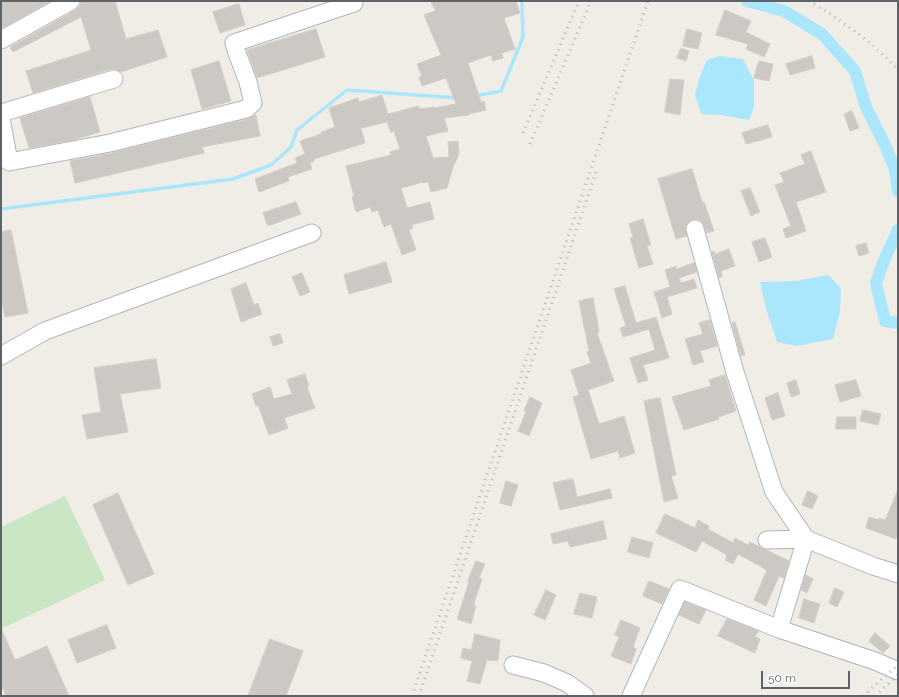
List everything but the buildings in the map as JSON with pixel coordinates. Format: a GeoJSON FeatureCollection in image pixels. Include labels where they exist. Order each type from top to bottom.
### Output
{"type":"FeatureCollection","features":[{"type":"Feature","properties":{"kind":"street"},"geometry":{"type":"LineString","coordinates":[[1,40],[71,1]]}},
{"type":"Feature","properties":{"kind":"street"},"geometry":{"type":"LineString","coordinates":[[1,118],[9,162],[110,143],[246,109],[253,103],[248,82],[234,43],[354,3]]}},
{"type":"Feature","properties":{"kind":"street"},"geometry":{"type":"LineString","coordinates":[[1,113],[114,80]]}},
{"type":"Feature","properties":{"kind":"street"},"geometry":{"type":"LineString","coordinates":[[695,229],[735,372],[774,492],[806,539]]}},
{"type":"Feature","properties":{"kind":"street"},"geometry":{"type":"LineString","coordinates":[[1,356],[45,331],[312,233]]}},
{"type":"Feature","properties":{"kind":"street"},"geometry":{"type":"LineString","coordinates":[[778,629],[806,539]]}},
{"type":"Feature","properties":{"kind":"street"},"geometry":{"type":"LineString","coordinates":[[767,540],[806,539],[873,566],[898,574]]}},
{"type":"Feature","properties":{"kind":"street"},"geometry":{"type":"LineString","coordinates":[[631,696],[680,589],[778,629],[875,661],[898,671]]}},
{"type":"Feature","properties":{"kind":"street"},"geometry":{"type":"LineString","coordinates":[[513,665],[544,673],[567,683],[585,696]]}},
{"type":"Feature","properties":{"kind":"green space"},"geometry":{"type":"Polygon","coordinates":[[[65,496],[105,580],[1,629],[1,527],[65,496]]]}},
{"type":"Feature","properties":{"kind":"water"},"geometry":{"type":"Polygon","coordinates":[[[720,56],[743,59],[754,80],[754,107],[749,120],[721,115],[701,114],[695,95],[700,76],[707,60],[720,56]]]}},
{"type":"Feature","properties":{"kind":"water"},"geometry":{"type":"Polygon","coordinates":[[[828,275],[841,288],[840,312],[833,339],[797,346],[777,342],[767,312],[760,282],[796,281],[828,275]]]}},
{"type":"Feature","properties":{"kind":"waterway"},"geometry":{"type":"LineString","coordinates":[[474,96],[501,91],[523,37],[522,1]]}},
{"type":"Feature","properties":{"kind":"waterway"},"geometry":{"type":"LineString","coordinates":[[747,1],[784,11],[822,34],[855,71],[866,107],[895,169],[898,191]]}},
{"type":"Feature","properties":{"kind":"waterway"},"geometry":{"type":"LineString","coordinates":[[1,209],[233,179],[271,165],[291,147],[297,130],[347,90],[458,98]]}},
{"type":"Feature","properties":{"kind":"waterway"},"geometry":{"type":"LineString","coordinates":[[898,230],[885,258],[876,283],[885,321],[898,323]]}},
{"type":"Feature","properties":{"kind":"railway"},"geometry":{"type":"LineString","coordinates":[[523,133],[579,1]]}},
{"type":"Feature","properties":{"kind":"railway"},"geometry":{"type":"LineString","coordinates":[[530,144],[591,1]]}},
{"type":"Feature","properties":{"kind":"railway"},"geometry":{"type":"LineString","coordinates":[[412,696],[648,1]]}},
{"type":"Feature","properties":{"kind":"railway"},"geometry":{"type":"LineString","coordinates":[[809,1],[856,32],[878,50],[898,70]]}},
{"type":"Feature","properties":{"kind":"railway"},"geometry":{"type":"LineString","coordinates":[[419,696],[596,172]]}},
{"type":"Feature","properties":{"kind":"railway"},"geometry":{"type":"LineString","coordinates":[[863,696],[898,665]]}},
{"type":"Feature","properties":{"kind":"railway"},"geometry":{"type":"LineString","coordinates":[[875,696],[898,675]]}}]}
